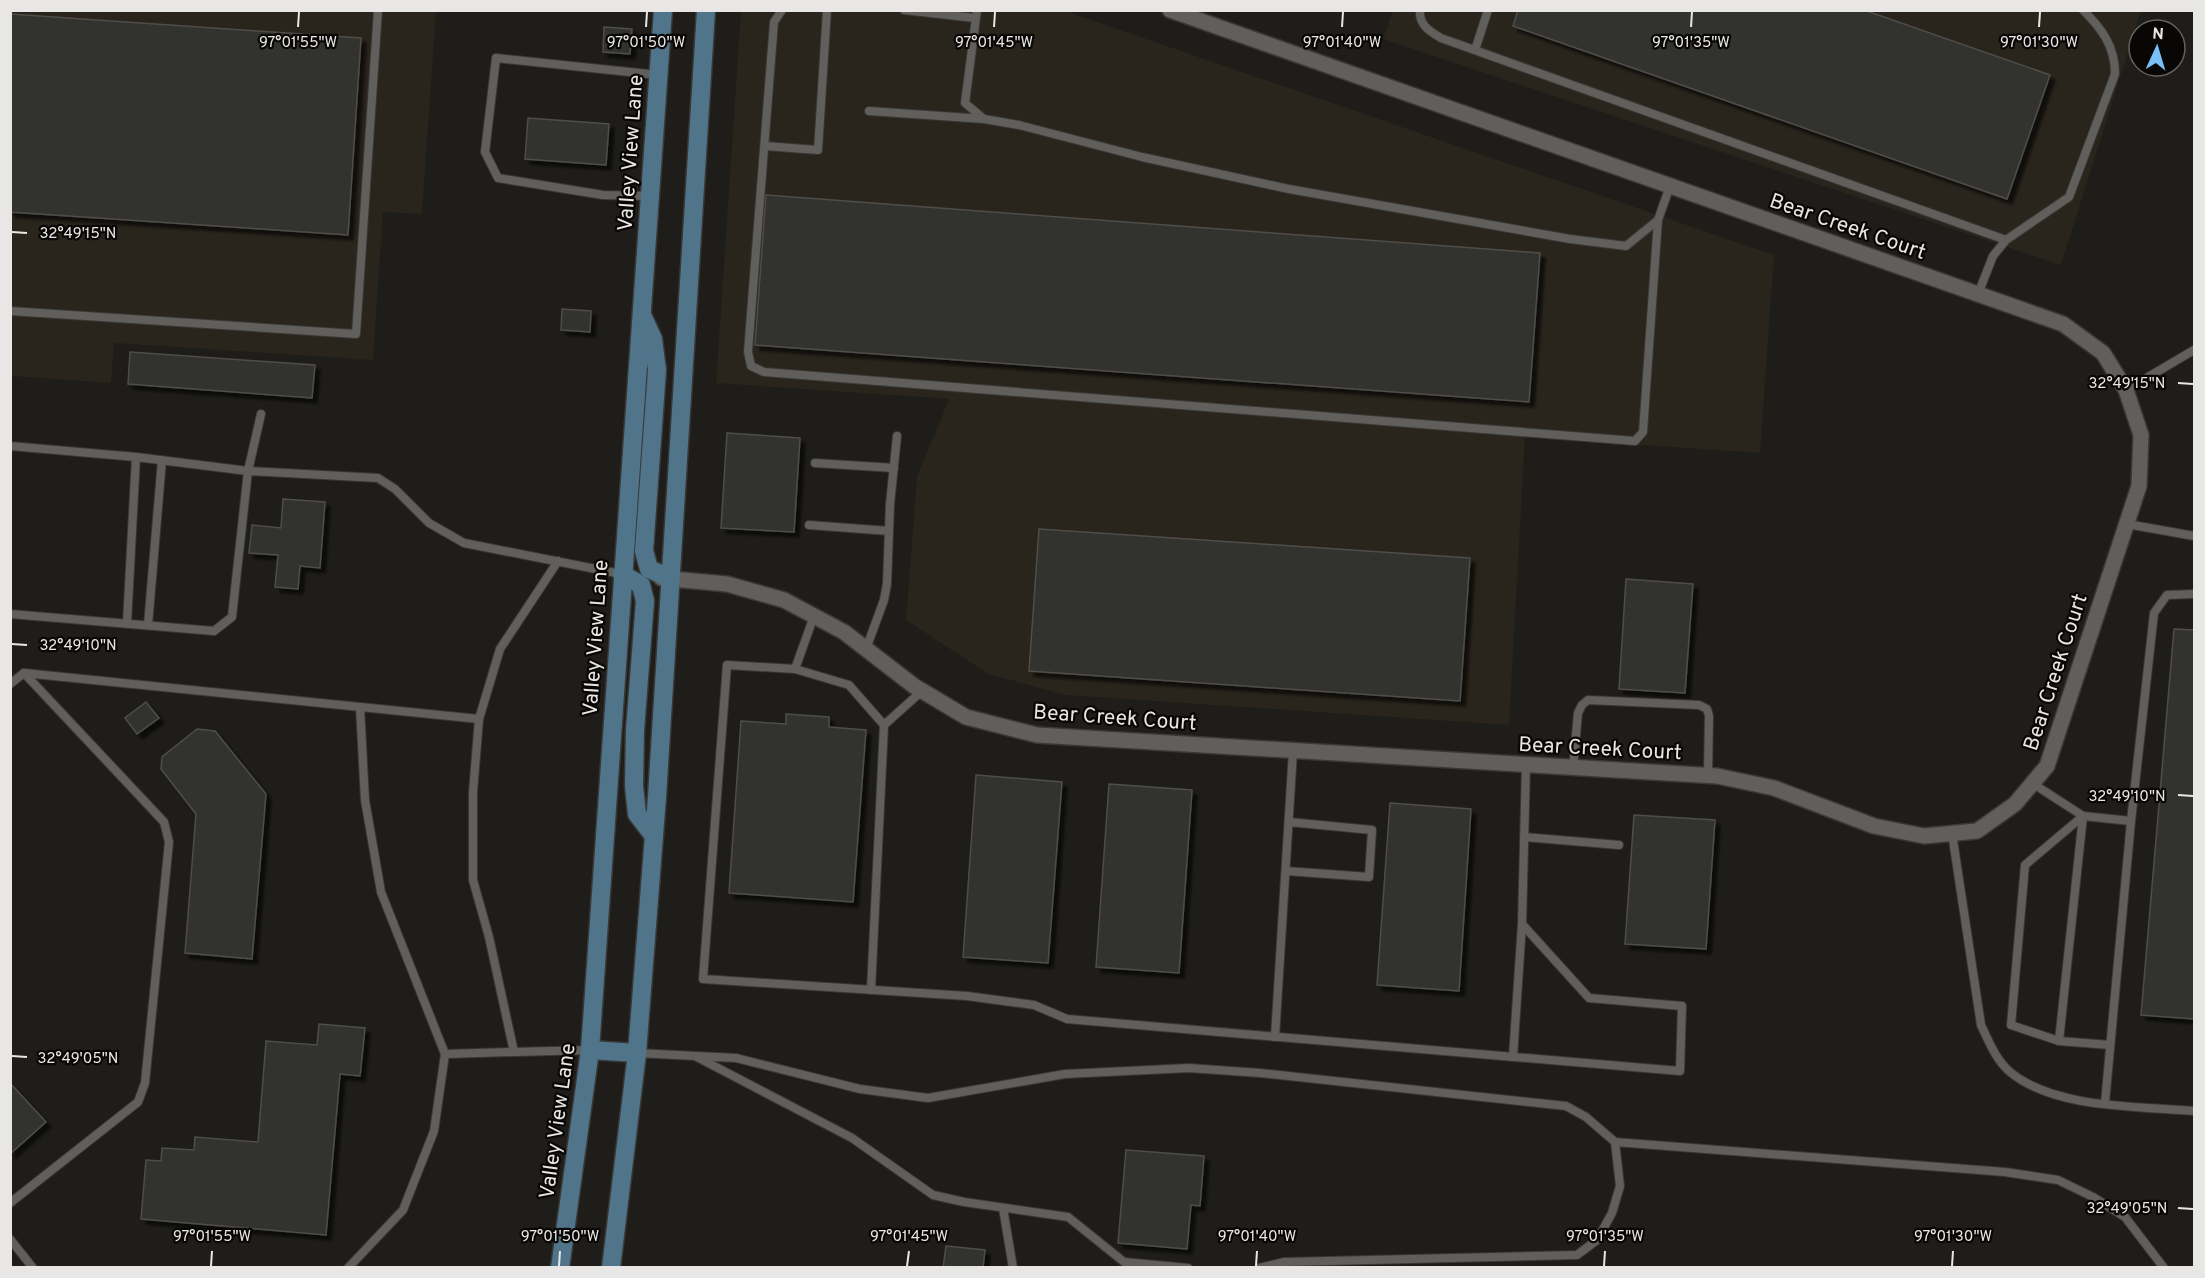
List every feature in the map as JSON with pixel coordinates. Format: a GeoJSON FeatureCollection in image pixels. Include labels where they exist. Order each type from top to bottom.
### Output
{"type":"FeatureCollection","features":[{"type":"Feature","properties":{"kind":"main road","name":"Valley View Lane"},"geometry":{"type":"LineString","coordinates":[[560,1268],[590,1050],[663,10]]}},
{"type":"Feature","properties":{"kind":"main road"},"geometry":{"type":"LineString","coordinates":[[611,1268],[638,1053],[707,11]]}},
{"type":"Feature","properties":{"kind":"main road"},"geometry":{"type":"LineString","coordinates":[[641,313],[653,339],[657,370],[644,551],[649,569],[670,579]]}},
{"type":"Feature","properties":{"kind":"main road"},"geometry":{"type":"LineString","coordinates":[[622,574],[640,585],[645,601],[635,730],[634,786],[637,814],[654,836]]}},
{"type":"Feature","properties":{"kind":"main road"},"geometry":{"type":"LineString","coordinates":[[590,1050],[638,1053]]}},
{"type":"Feature","properties":{"kind":"street","name":"Bear Creek Court"},"geometry":{"type":"LineString","coordinates":[[622,574],[727,584],[784,600],[844,632],[922,692],[966,717],[1037,735],[1708,776],[1774,788],[1874,826],[1924,836],[1977,831],[2015,804],[2047,766],[2139,486],[2141,435],[2126,390],[2103,353],[2063,324],[1170,10]]}},
{"type":"Feature","properties":{"kind":"lane"},"geometry":{"type":"LineString","coordinates":[[10,311],[356,334],[378,10]]}},
{"type":"Feature","properties":{"kind":"lane"},"geometry":{"type":"LineString","coordinates":[[782,10],[774,22],[748,352],[751,366],[764,372],[1635,441],[1643,432],[1658,220],[1670,186]]}},
{"type":"Feature","properties":{"kind":"lane"},"geometry":{"type":"LineString","coordinates":[[765,146],[818,150],[827,10]]}},
{"type":"Feature","properties":{"kind":"lane"},"geometry":{"type":"LineString","coordinates":[[904,10],[976,14],[965,103],[984,119]]}},
{"type":"Feature","properties":{"kind":"lane"},"geometry":{"type":"LineString","coordinates":[[1420,10],[1420,17],[1426,29],[1441,38],[2006,240]]}},
{"type":"Feature","properties":{"kind":"lane"},"geometry":{"type":"LineString","coordinates":[[1475,50],[1488,10]]}},
{"type":"Feature","properties":{"kind":"lane"},"geometry":{"type":"LineString","coordinates":[[1978,294],[1993,256],[2006,240],[2069,197],[2115,74],[2115,56],[2099,26],[2083,10]]}},
{"type":"Feature","properties":{"kind":"lane"},"geometry":{"type":"LineString","coordinates":[[649,196],[603,195],[498,178],[485,152],[496,58],[658,75]]}},
{"type":"Feature","properties":{"kind":"lane"},"geometry":{"type":"LineString","coordinates":[[869,111],[984,119],[1019,125],[1142,157],[1289,189],[1570,239],[1626,246],[1658,220]]}},
{"type":"Feature","properties":{"kind":"lane"},"geometry":{"type":"LineString","coordinates":[[2126,390],[2194,350]]}},
{"type":"Feature","properties":{"kind":"lane"},"geometry":{"type":"LineString","coordinates":[[10,614],[214,631],[232,617],[248,471],[261,414]]}},
{"type":"Feature","properties":{"kind":"lane"},"geometry":{"type":"LineString","coordinates":[[866,649],[884,600],[887,584],[897,436]]}},
{"type":"Feature","properties":{"kind":"lane"},"geometry":{"type":"LineString","coordinates":[[10,446],[136,457],[248,471],[378,478],[395,489],[429,523],[464,543],[622,574]]}},
{"type":"Feature","properties":{"kind":"lane"},"geometry":{"type":"LineString","coordinates":[[127,623],[136,457]]}},
{"type":"Feature","properties":{"kind":"lane"},"geometry":{"type":"LineString","coordinates":[[148,625],[162,460]]}},
{"type":"Feature","properties":{"kind":"lane"},"geometry":{"type":"LineString","coordinates":[[815,463],[894,468]]}},
{"type":"Feature","properties":{"kind":"lane"},"geometry":{"type":"LineString","coordinates":[[2127,524],[2194,536]]}},
{"type":"Feature","properties":{"kind":"lane"},"geometry":{"type":"LineString","coordinates":[[809,525],[889,531]]}},
{"type":"Feature","properties":{"kind":"lane"},"geometry":{"type":"LineString","coordinates":[[514,1052],[489,937],[473,880],[473,792],[479,719],[500,649],[558,561]]}},
{"type":"Feature","properties":{"kind":"lane"},"geometry":{"type":"LineString","coordinates":[[2105,1103],[2131,821],[2154,613],[2168,595],[2194,594]]}},
{"type":"Feature","properties":{"kind":"lane"},"geometry":{"type":"LineString","coordinates":[[795,669],[814,616]]}},
{"type":"Feature","properties":{"kind":"lane"},"geometry":{"type":"LineString","coordinates":[[870,990],[884,725],[849,686],[795,669],[728,665],[703,979],[870,990],[967,996],[1035,1005],[1067,1019],[1680,1071],[1682,1006],[1589,999],[1522,924]]}},
{"type":"Feature","properties":{"kind":"lane"},"geometry":{"type":"LineString","coordinates":[[10,684],[24,673],[479,719]]}},
{"type":"Feature","properties":{"kind":"lane"},"geometry":{"type":"LineString","coordinates":[[10,1203],[138,1102],[145,1083],[169,842],[164,822],[158,815],[24,673]]}},
{"type":"Feature","properties":{"kind":"lane"},"geometry":{"type":"LineString","coordinates":[[884,725],[922,692]]}},
{"type":"Feature","properties":{"kind":"lane"},"geometry":{"type":"LineString","coordinates":[[1573,768],[1578,713],[1588,700],[1699,705],[1707,709],[1709,716],[1708,776]]}},
{"type":"Feature","properties":{"kind":"lane"},"geometry":{"type":"LineString","coordinates":[[348,1268],[403,1210],[434,1131],[445,1054],[381,892],[365,800],[360,707]]}},
{"type":"Feature","properties":{"kind":"lane"},"geometry":{"type":"LineString","coordinates":[[1275,1036],[1293,751]]}},
{"type":"Feature","properties":{"kind":"lane"},"geometry":{"type":"LineString","coordinates":[[1513,1057],[1522,924],[1526,765]]}},
{"type":"Feature","properties":{"kind":"lane"},"geometry":{"type":"LineString","coordinates":[[2032,783],[2083,816],[2131,821]]}},
{"type":"Feature","properties":{"kind":"lane"},"geometry":{"type":"LineString","coordinates":[[2083,816],[2025,865],[2011,1025],[2059,1041],[2110,1045]]}},
{"type":"Feature","properties":{"kind":"lane"},"geometry":{"type":"LineString","coordinates":[[2059,1041],[2083,816]]}},
{"type":"Feature","properties":{"kind":"lane"},"geometry":{"type":"LineString","coordinates":[[1286,871],[1369,877],[1372,842],[1372,830],[1289,822]]}},
{"type":"Feature","properties":{"kind":"lane"},"geometry":{"type":"LineString","coordinates":[[1952,833],[1982,1025],[1994,1052],[2010,1072],[2041,1091],[2074,1101],[2194,1111]]}},
{"type":"Feature","properties":{"kind":"lane"},"geometry":{"type":"LineString","coordinates":[[1524,837],[1619,845]]}},
{"type":"Feature","properties":{"kind":"lane"},"geometry":{"type":"LineString","coordinates":[[445,1054],[590,1050]]}},
{"type":"Feature","properties":{"kind":"lane"},"geometry":{"type":"LineString","coordinates":[[638,1053],[736,1058],[860,1089],[928,1098],[1065,1074],[1189,1068],[1260,1073],[1566,1106],[1586,1117],[1615,1142],[1981,1170],[2058,1180],[2126,1217],[2164,1268]]}},
{"type":"Feature","properties":{"kind":"lane"},"geometry":{"type":"LineString","coordinates":[[692,1054],[852,1138],[933,1195],[1068,1217],[1124,1262],[1188,1268]]}},
{"type":"Feature","properties":{"kind":"lane"},"geometry":{"type":"LineString","coordinates":[[1259,1268],[1284,1262],[1577,1255],[1597,1240],[1612,1213],[1620,1186],[1615,1142]]}},
{"type":"Feature","properties":{"kind":"lane"},"geometry":{"type":"LineString","coordinates":[[1003,1208],[1013,1268]]}},
{"type":"Feature","properties":{"kind":"lane"},"geometry":{"type":"LineString","coordinates":[[10,1239],[33,1268]]}},
{"type":"Feature","properties":{"kind":"shaded area"},"geometry":{"type":"Polygon","coordinates":[[[1393,10],[2141,11],[2139,18],[2127,18],[2127,55],[2061,265],[1383,39],[1393,10]]]}},
{"type":"Feature","properties":{"kind":"shaded area"},"geometry":{"type":"Polygon","coordinates":[[[10,11],[436,11],[422,214],[383,212],[373,360],[114,343],[111,383],[11,376],[10,11]]]}},
{"type":"Feature","properties":{"kind":"shaded area"},"geometry":{"type":"Polygon","coordinates":[[[741,11],[1065,11],[1774,255],[1760,453],[1525,437],[1509,725],[1066,695],[988,674],[906,620],[917,477],[949,399],[716,383],[741,11]]]}},
{"type":"Feature","properties":{"kind":"building"},"geometry":{"type":"Polygon","coordinates":[[[1518,10],[1864,10],[2050,75],[2007,199],[1513,26],[1518,10]]]}},
{"type":"Feature","properties":{"kind":"building"},"geometry":{"type":"Polygon","coordinates":[[[10,14],[361,38],[348,235],[10,212],[10,14]]]}},
{"type":"Feature","properties":{"kind":"building"},"geometry":{"type":"Polygon","coordinates":[[[604,27],[632,29],[630,54],[603,52],[604,27]]]}},
{"type":"Feature","properties":{"kind":"building"},"geometry":{"type":"Polygon","coordinates":[[[528,118],[609,124],[606,165],[525,159],[528,118]]]}},
{"type":"Feature","properties":{"kind":"building"},"geometry":{"type":"Polygon","coordinates":[[[766,195],[1540,253],[1529,402],[755,345],[766,195]]]}},
{"type":"Feature","properties":{"kind":"building"},"geometry":{"type":"Polygon","coordinates":[[[562,309],[591,311],[590,332],[561,330],[562,309]]]}},
{"type":"Feature","properties":{"kind":"building"},"geometry":{"type":"Polygon","coordinates":[[[130,352],[315,365],[312,398],[128,384],[130,352]]]}},
{"type":"Feature","properties":{"kind":"building"},"geometry":{"type":"Polygon","coordinates":[[[727,433],[800,438],[794,532],[721,528],[727,433]]]}},
{"type":"Feature","properties":{"kind":"building"},"geometry":{"type":"Polygon","coordinates":[[[283,499],[325,502],[320,568],[300,566],[298,589],[275,587],[278,555],[249,553],[252,525],[281,528],[283,499]]]}},
{"type":"Feature","properties":{"kind":"building"},"geometry":{"type":"Polygon","coordinates":[[[1039,529],[1470,558],[1460,701],[1029,671],[1039,529]]]}},
{"type":"Feature","properties":{"kind":"building"},"geometry":{"type":"Polygon","coordinates":[[[1626,579],[1693,584],[1685,693],[1619,689],[1626,579]]]}},
{"type":"Feature","properties":{"kind":"building"},"geometry":{"type":"Polygon","coordinates":[[[2174,629],[2194,630],[2194,1019],[2141,1015],[2174,629]]]}},
{"type":"Feature","properties":{"kind":"building"},"geometry":{"type":"Polygon","coordinates":[[[146,702],[159,718],[137,734],[125,718],[146,702]]]}},
{"type":"Feature","properties":{"kind":"building"},"geometry":{"type":"Polygon","coordinates":[[[786,714],[829,717],[829,727],[866,730],[853,902],[729,893],[741,721],[786,724],[786,714]]]}},
{"type":"Feature","properties":{"kind":"building"},"geometry":{"type":"Polygon","coordinates":[[[197,729],[215,731],[266,794],[252,959],[185,953],[196,814],[161,769],[162,757],[197,729]]]}},
{"type":"Feature","properties":{"kind":"building"},"geometry":{"type":"Polygon","coordinates":[[[976,775],[1062,782],[1048,963],[963,957],[976,775]]]}},
{"type":"Feature","properties":{"kind":"building"},"geometry":{"type":"Polygon","coordinates":[[[1109,784],[1192,790],[1179,973],[1096,967],[1109,784]]]}},
{"type":"Feature","properties":{"kind":"building"},"geometry":{"type":"Polygon","coordinates":[[[1390,803],[1471,809],[1459,991],[1377,985],[1390,803]]]}},
{"type":"Feature","properties":{"kind":"building"},"geometry":{"type":"Polygon","coordinates":[[[1634,815],[1715,820],[1706,949],[1625,944],[1634,815]]]}},
{"type":"Feature","properties":{"kind":"building"},"geometry":{"type":"Polygon","coordinates":[[[319,1024],[365,1028],[360,1076],[340,1074],[326,1235],[141,1219],[146,1160],[161,1161],[162,1148],[194,1150],[195,1137],[258,1142],[266,1041],[317,1045],[319,1024]]]}},
{"type":"Feature","properties":{"kind":"building"},"geometry":{"type":"Polygon","coordinates":[[[10,1083],[46,1122],[10,1154],[10,1083]]]}},
{"type":"Feature","properties":{"kind":"building"},"geometry":{"type":"Polygon","coordinates":[[[1126,1150],[1204,1156],[1200,1206],[1191,1205],[1187,1249],[1118,1243],[1126,1150]]]}},
{"type":"Feature","properties":{"kind":"building"},"geometry":{"type":"Polygon","coordinates":[[[946,1246],[985,1250],[983,1268],[943,1268],[946,1246]]]}}]}
